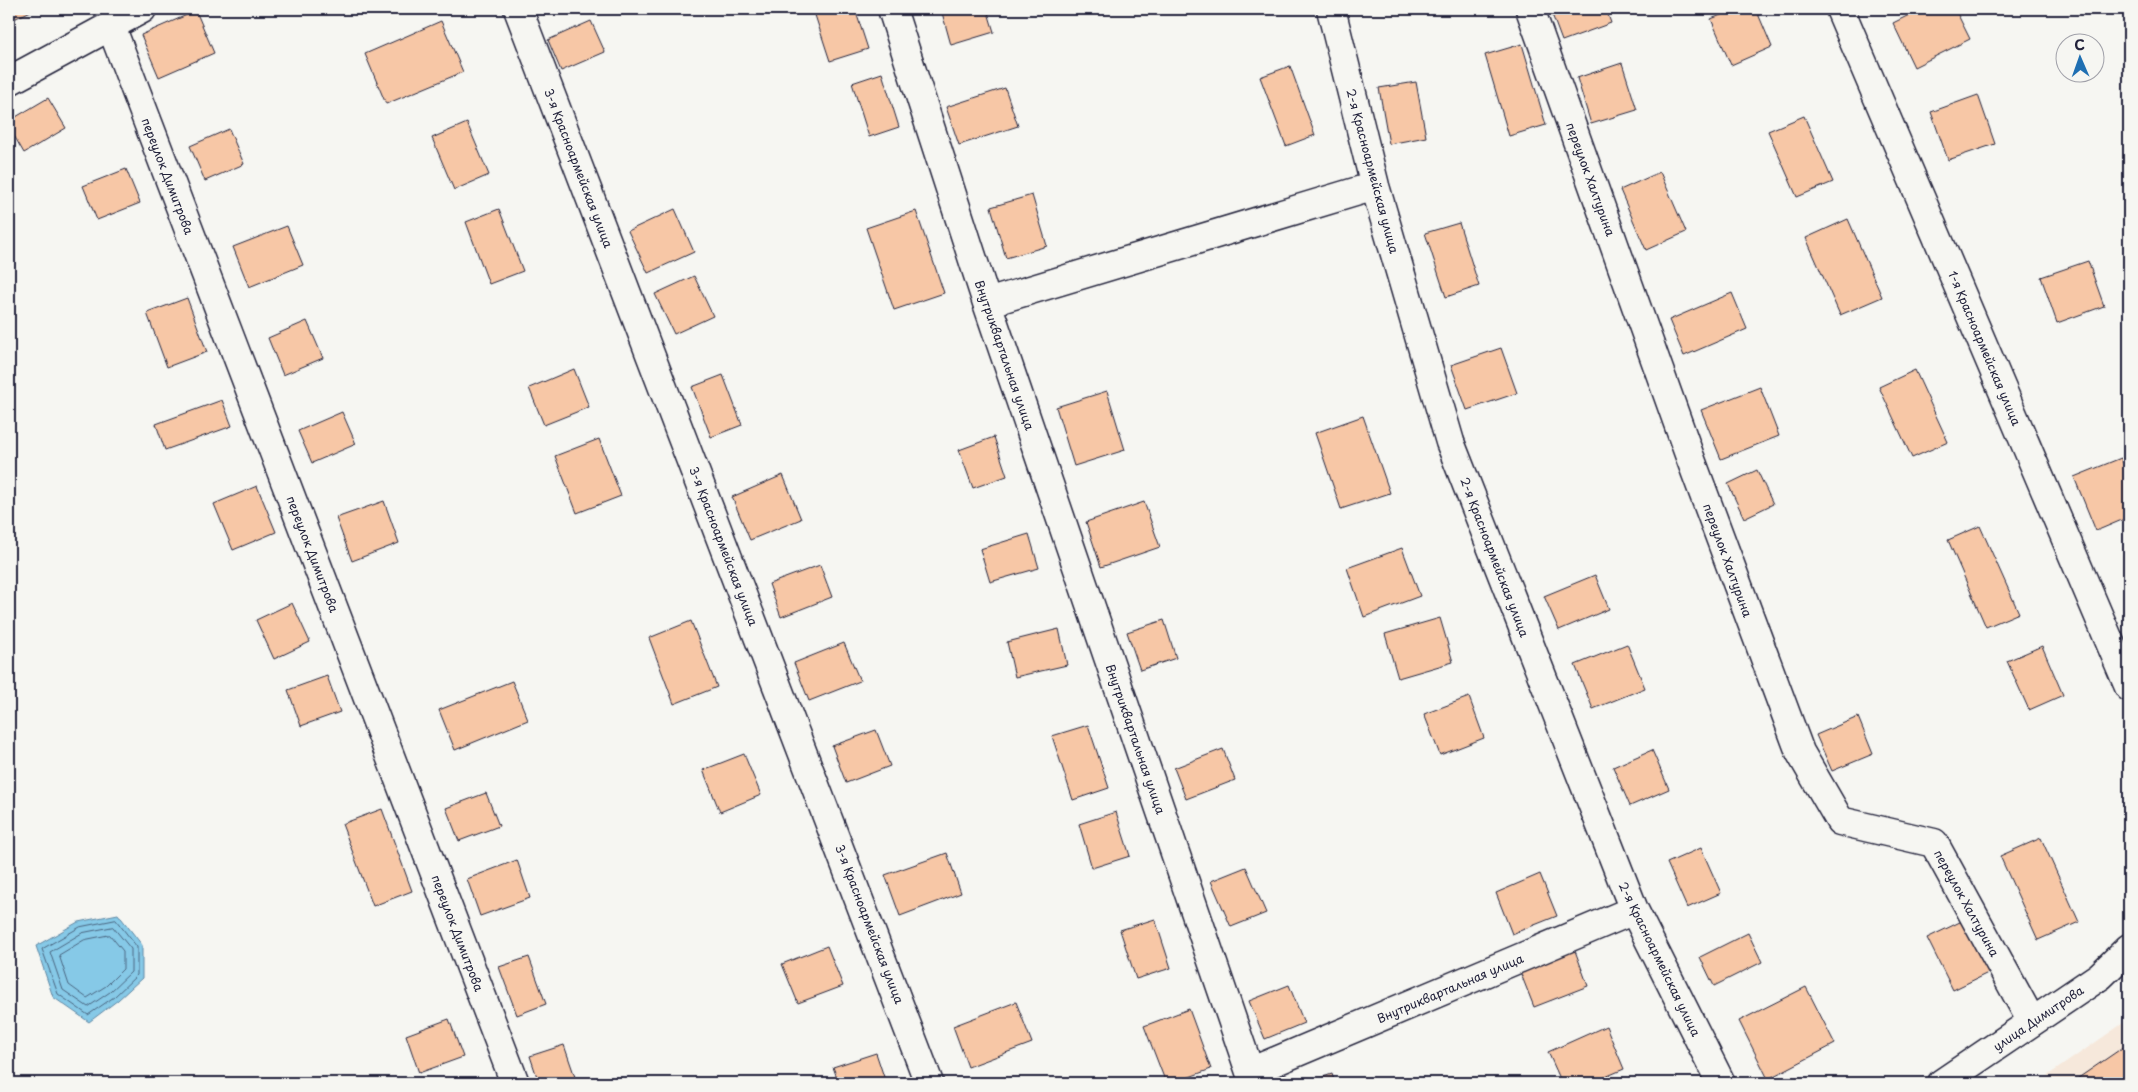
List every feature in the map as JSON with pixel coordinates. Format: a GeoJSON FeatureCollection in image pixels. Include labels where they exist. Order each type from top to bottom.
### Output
{"type":"FeatureCollection","features":[{"type":"Feature","properties":{"kind":"street"},"geometry":{"type":"LineString","coordinates":[[9,81],[142,9]]}},
{"type":"Feature","properties":{"kind":"street","name":"3-я Красноармейская улица"},"geometry":{"type":"LineString","coordinates":[[518,9],[929,1083]]}},
{"type":"Feature","properties":{"kind":"street","name":"Внутриквартальная улица"},"geometry":{"type":"LineString","coordinates":[[892,9],[987,303],[1250,1072],[1634,910]]}},
{"type":"Feature","properties":{"kind":"street","name":"2-я Красноармейская улица"},"geometry":{"type":"LineString","coordinates":[[1331,9],[1375,186],[1450,442],[1634,910],[1720,1083]]}},
{"type":"Feature","properties":{"kind":"street","name":"переулок Халтурина"},"geometry":{"type":"LineString","coordinates":[[1530,9],[1686,447],[1800,752],[1840,821],[1934,843],[2032,1022]]}},
{"type":"Feature","properties":{"kind":"street","name":"1-я Красноармейская улица"},"geometry":{"type":"LineString","coordinates":[[1840,9],[2129,687]]}},
{"type":"Feature","properties":{"kind":"street","name":"переулок Димитрова"},"geometry":{"type":"LineString","coordinates":[[110,26],[515,1083]]}},
{"type":"Feature","properties":{"kind":"street"},"geometry":{"type":"LineString","coordinates":[[987,303],[1375,186]]}},
{"type":"Feature","properties":{"kind":"street","name":"улица Димитрова"},"geometry":{"type":"LineString","coordinates":[[1942,1083],[2100,976],[2129,948]]}},
{"type":"Feature","properties":{"kind":"shaded area"},"geometry":{"type":"Polygon","coordinates":[[[2129,1019],[2129,1083],[2037,1083],[2129,1019]]]}},
{"type":"Feature","properties":{"kind":"water"},"geometry":{"type":"Polygon","coordinates":[[[118,914],[142,945],[142,978],[118,1000],[89,1022],[53,997],[36,946],[78,922],[118,914]]]}},
{"type":"Feature","properties":{"kind":"building"},"geometry":{"type":"Polygon","coordinates":[[[9,9],[35,9],[14,19],[9,9]]]}},
{"type":"Feature","properties":{"kind":"building"},"geometry":{"type":"Polygon","coordinates":[[[813,9],[855,9],[868,49],[830,61],[813,9]]]}},
{"type":"Feature","properties":{"kind":"building"},"geometry":{"type":"Polygon","coordinates":[[[941,9],[987,9],[994,32],[951,45],[941,9]]]}},
{"type":"Feature","properties":{"kind":"building"},"geometry":{"type":"Polygon","coordinates":[[[1550,9],[1606,9],[1611,23],[1562,41],[1550,9]]]}},
{"type":"Feature","properties":{"kind":"building"},"geometry":{"type":"Polygon","coordinates":[[[1736,9],[1756,9],[1772,47],[1731,65],[1711,19],[1736,9]]]}},
{"type":"Feature","properties":{"kind":"building"},"geometry":{"type":"Polygon","coordinates":[[[1921,9],[1955,9],[1970,39],[1914,67],[1893,23],[1921,9]]]}},
{"type":"Feature","properties":{"kind":"building"},"geometry":{"type":"Polygon","coordinates":[[[196,11],[214,53],[159,77],[141,35],[196,11]]]}},
{"type":"Feature","properties":{"kind":"building"},"geometry":{"type":"Polygon","coordinates":[[[441,21],[463,72],[386,104],[365,54],[441,21]]]}},
{"type":"Feature","properties":{"kind":"building"},"geometry":{"type":"Polygon","coordinates":[[[591,21],[605,52],[561,71],[548,40],[591,21]]]}},
{"type":"Feature","properties":{"kind":"building"},"geometry":{"type":"Polygon","coordinates":[[[1522,44],[1546,125],[1509,136],[1485,55],[1522,44]]]}},
{"type":"Feature","properties":{"kind":"building"},"geometry":{"type":"Polygon","coordinates":[[[1622,63],[1637,110],[1591,124],[1577,78],[1622,63]]]}},
{"type":"Feature","properties":{"kind":"building"},"geometry":{"type":"Polygon","coordinates":[[[1290,66],[1315,135],[1286,146],[1260,77],[1290,66]]]}},
{"type":"Feature","properties":{"kind":"building"},"geometry":{"type":"Polygon","coordinates":[[[882,73],[899,127],[869,137],[852,83],[882,73]]]}},
{"type":"Feature","properties":{"kind":"building"},"geometry":{"type":"Polygon","coordinates":[[[1416,82],[1426,137],[1389,144],[1379,88],[1416,82]]]}},
{"type":"Feature","properties":{"kind":"building"},"geometry":{"type":"Polygon","coordinates":[[[1005,88],[1018,126],[959,145],[946,107],[1005,88]]]}},
{"type":"Feature","properties":{"kind":"building"},"geometry":{"type":"Polygon","coordinates":[[[1978,95],[1995,144],[1948,160],[1931,112],[1978,95]]]}},
{"type":"Feature","properties":{"kind":"building"},"geometry":{"type":"Polygon","coordinates":[[[48,98],[66,128],[24,153],[9,127],[9,121],[48,98]]]}},
{"type":"Feature","properties":{"kind":"building"},"geometry":{"type":"Polygon","coordinates":[[[1804,116],[1833,182],[1797,197],[1768,131],[1804,116]]]}},
{"type":"Feature","properties":{"kind":"building"},"geometry":{"type":"Polygon","coordinates":[[[467,123],[489,175],[454,190],[432,138],[467,123]]]}},
{"type":"Feature","properties":{"kind":"building"},"geometry":{"type":"Polygon","coordinates":[[[229,129],[244,164],[205,181],[190,146],[229,129]]]}},
{"type":"Feature","properties":{"kind":"building"},"geometry":{"type":"Polygon","coordinates":[[[126,169],[140,203],[97,220],[83,186],[126,169]]]}},
{"type":"Feature","properties":{"kind":"building"},"geometry":{"type":"Polygon","coordinates":[[[1660,172],[1686,232],[1646,250],[1620,190],[1660,172]]]}},
{"type":"Feature","properties":{"kind":"building"},"geometry":{"type":"Polygon","coordinates":[[[1032,195],[1047,246],[1006,258],[991,207],[1032,195]]]}},
{"type":"Feature","properties":{"kind":"building"},"geometry":{"type":"Polygon","coordinates":[[[499,209],[523,271],[489,284],[466,222],[499,209]]]}},
{"type":"Feature","properties":{"kind":"building"},"geometry":{"type":"Polygon","coordinates":[[[675,209],[694,252],[648,273],[628,231],[675,209]]]}},
{"type":"Feature","properties":{"kind":"building"},"geometry":{"type":"Polygon","coordinates":[[[916,211],[944,293],[894,310],[866,228],[916,211]]]}},
{"type":"Feature","properties":{"kind":"building"},"geometry":{"type":"Polygon","coordinates":[[[1848,219],[1882,297],[1840,315],[1806,238],[1848,219]]]}},
{"type":"Feature","properties":{"kind":"building"},"geometry":{"type":"Polygon","coordinates":[[[1459,223],[1479,286],[1446,297],[1425,233],[1459,223]]]}},
{"type":"Feature","properties":{"kind":"building"},"geometry":{"type":"Polygon","coordinates":[[[287,226],[303,265],[249,287],[233,247],[287,226]]]}},
{"type":"Feature","properties":{"kind":"building"},"geometry":{"type":"Polygon","coordinates":[[[2088,261],[2104,306],[2057,323],[2041,277],[2088,261]]]}},
{"type":"Feature","properties":{"kind":"building"},"geometry":{"type":"Polygon","coordinates":[[[694,276],[713,316],[674,334],[655,294],[694,276]]]}},
{"type":"Feature","properties":{"kind":"building"},"geometry":{"type":"Polygon","coordinates":[[[1732,293],[1747,329],[1684,356],[1669,320],[1732,293]]]}},
{"type":"Feature","properties":{"kind":"building"},"geometry":{"type":"Polygon","coordinates":[[[187,298],[207,352],[167,367],[147,313],[187,298]]]}},
{"type":"Feature","properties":{"kind":"building"},"geometry":{"type":"Polygon","coordinates":[[[307,321],[323,358],[283,375],[268,338],[307,321]]]}},
{"type":"Feature","properties":{"kind":"building"},"geometry":{"type":"Polygon","coordinates":[[[1501,348],[1517,393],[1467,410],[1451,365],[1501,348]]]}},
{"type":"Feature","properties":{"kind":"building"},"geometry":{"type":"Polygon","coordinates":[[[574,369],[589,407],[544,425],[529,388],[574,369]]]}},
{"type":"Feature","properties":{"kind":"building"},"geometry":{"type":"Polygon","coordinates":[[[1915,370],[1948,442],[1912,458],[1879,387],[1915,370]]]}},
{"type":"Feature","properties":{"kind":"building"},"geometry":{"type":"Polygon","coordinates":[[[723,375],[742,425],[711,437],[692,387],[723,375]]]}},
{"type":"Feature","properties":{"kind":"building"},"geometry":{"type":"Polygon","coordinates":[[[1760,387],[1779,436],[1721,459],[1701,410],[1760,387]]]}},
{"type":"Feature","properties":{"kind":"building"},"geometry":{"type":"Polygon","coordinates":[[[1107,391],[1125,450],[1074,466],[1056,407],[1107,391]]]}},
{"type":"Feature","properties":{"kind":"building"},"geometry":{"type":"Polygon","coordinates":[[[222,400],[232,426],[165,450],[156,424],[222,400]]]}},
{"type":"Feature","properties":{"kind":"building"},"geometry":{"type":"Polygon","coordinates":[[[342,412],[356,444],[312,463],[298,431],[342,412]]]}},
{"type":"Feature","properties":{"kind":"building"},"geometry":{"type":"Polygon","coordinates":[[[1363,416],[1390,493],[1341,509],[1315,433],[1363,416]]]}},
{"type":"Feature","properties":{"kind":"building"},"geometry":{"type":"Polygon","coordinates":[[[994,437],[1007,476],[973,488],[959,450],[994,437]]]}},
{"type":"Feature","properties":{"kind":"building"},"geometry":{"type":"Polygon","coordinates":[[[599,439],[621,496],[577,513],[555,456],[599,439]]]}},
{"type":"Feature","properties":{"kind":"building"},"geometry":{"type":"Polygon","coordinates":[[[2121,458],[2129,478],[2129,517],[2096,531],[2074,477],[2121,458]]]}},
{"type":"Feature","properties":{"kind":"building"},"geometry":{"type":"Polygon","coordinates":[[[1757,470],[1773,504],[1744,518],[1728,484],[1757,470]]]}},
{"type":"Feature","properties":{"kind":"building"},"geometry":{"type":"Polygon","coordinates":[[[783,475],[801,519],[750,540],[732,497],[783,475]]]}},
{"type":"Feature","properties":{"kind":"building"},"geometry":{"type":"Polygon","coordinates":[[[257,486],[276,532],[233,550],[214,504],[257,486]]]}},
{"type":"Feature","properties":{"kind":"building"},"geometry":{"type":"Polygon","coordinates":[[[384,501],[399,543],[352,561],[336,518],[384,501]]]}},
{"type":"Feature","properties":{"kind":"building"},"geometry":{"type":"Polygon","coordinates":[[[1144,502],[1160,547],[1101,567],[1086,522],[1144,502]]]}},
{"type":"Feature","properties":{"kind":"building"},"geometry":{"type":"Polygon","coordinates":[[[1980,526],[2019,613],[1986,627],[1948,540],[1980,526]]]}},
{"type":"Feature","properties":{"kind":"building"},"geometry":{"type":"Polygon","coordinates":[[[1029,534],[1039,568],[990,582],[980,549],[1029,534]]]}},
{"type":"Feature","properties":{"kind":"building"},"geometry":{"type":"Polygon","coordinates":[[[1402,548],[1420,596],[1364,617],[1347,568],[1402,548]]]}},
{"type":"Feature","properties":{"kind":"building"},"geometry":{"type":"Polygon","coordinates":[[[820,565],[832,597],[781,617],[769,584],[820,565]]]}},
{"type":"Feature","properties":{"kind":"building"},"geometry":{"type":"Polygon","coordinates":[[[1595,575],[1609,609],[1559,630],[1544,596],[1595,575]]]}},
{"type":"Feature","properties":{"kind":"building"},"geometry":{"type":"Polygon","coordinates":[[[292,603],[310,642],[274,659],[256,620],[292,603]]]}},
{"type":"Feature","properties":{"kind":"building"},"geometry":{"type":"Polygon","coordinates":[[[1440,618],[1453,662],[1398,678],[1385,634],[1440,618]]]}},
{"type":"Feature","properties":{"kind":"building"},"geometry":{"type":"Polygon","coordinates":[[[1164,620],[1176,658],[1140,670],[1127,632],[1164,620]]]}},
{"type":"Feature","properties":{"kind":"building"},"geometry":{"type":"Polygon","coordinates":[[[691,621],[717,687],[674,704],[649,638],[691,621]]]}},
{"type":"Feature","properties":{"kind":"building"},"geometry":{"type":"Polygon","coordinates":[[[1059,629],[1067,665],[1015,677],[1007,642],[1059,629]]]}},
{"type":"Feature","properties":{"kind":"building"},"geometry":{"type":"Polygon","coordinates":[[[844,643],[860,681],[809,701],[794,663],[844,643]]]}},
{"type":"Feature","properties":{"kind":"building"},"geometry":{"type":"Polygon","coordinates":[[[1627,644],[1645,688],[1593,709],[1575,665],[1627,644]]]}},
{"type":"Feature","properties":{"kind":"building"},"geometry":{"type":"Polygon","coordinates":[[[2042,646],[2063,695],[2029,710],[2007,661],[2042,646]]]}},
{"type":"Feature","properties":{"kind":"building"},"geometry":{"type":"Polygon","coordinates":[[[327,676],[340,712],[301,726],[288,690],[327,676]]]}},
{"type":"Feature","properties":{"kind":"building"},"geometry":{"type":"Polygon","coordinates":[[[512,681],[528,720],[455,750],[439,710],[512,681]]]}},
{"type":"Feature","properties":{"kind":"building"},"geometry":{"type":"Polygon","coordinates":[[[1469,697],[1484,738],[1440,755],[1424,714],[1469,697]]]}},
{"type":"Feature","properties":{"kind":"building"},"geometry":{"type":"Polygon","coordinates":[[[1858,717],[1873,754],[1832,771],[1816,735],[1858,717]]]}},
{"type":"Feature","properties":{"kind":"building"},"geometry":{"type":"Polygon","coordinates":[[[1088,725],[1109,788],[1073,800],[1052,736],[1088,725]]]}},
{"type":"Feature","properties":{"kind":"building"},"geometry":{"type":"Polygon","coordinates":[[[876,730],[890,766],[846,783],[832,746],[876,730]]]}},
{"type":"Feature","properties":{"kind":"building"},"geometry":{"type":"Polygon","coordinates":[[[1223,749],[1235,780],[1186,799],[1174,768],[1223,749]]]}},
{"type":"Feature","properties":{"kind":"building"},"geometry":{"type":"Polygon","coordinates":[[[1652,750],[1669,789],[1630,806],[1613,767],[1652,750]]]}},
{"type":"Feature","properties":{"kind":"building"},"geometry":{"type":"Polygon","coordinates":[[[744,754],[761,795],[720,812],[703,770],[744,754]]]}},
{"type":"Feature","properties":{"kind":"building"},"geometry":{"type":"Polygon","coordinates":[[[486,793],[499,826],[459,841],[446,808],[486,793]]]}},
{"type":"Feature","properties":{"kind":"building"},"geometry":{"type":"Polygon","coordinates":[[[382,809],[412,891],[373,906],[342,824],[382,809]]]}},
{"type":"Feature","properties":{"kind":"building"},"geometry":{"type":"Polygon","coordinates":[[[1116,812],[1130,856],[1092,868],[1079,824],[1116,812]]]}},
{"type":"Feature","properties":{"kind":"building"},"geometry":{"type":"Polygon","coordinates":[[[2041,838],[2079,922],[2038,940],[2000,856],[2041,838]]]}},
{"type":"Feature","properties":{"kind":"building"},"geometry":{"type":"Polygon","coordinates":[[[1701,848],[1721,893],[1687,908],[1667,863],[1701,848]]]}},
{"type":"Feature","properties":{"kind":"building"},"geometry":{"type":"Polygon","coordinates":[[[947,853],[961,893],[900,916],[885,875],[947,853]]]}},
{"type":"Feature","properties":{"kind":"building"},"geometry":{"type":"Polygon","coordinates":[[[517,860],[530,898],[480,916],[467,879],[517,860]]]}},
{"type":"Feature","properties":{"kind":"building"},"geometry":{"type":"Polygon","coordinates":[[[1246,867],[1266,913],[1231,927],[1211,881],[1246,867]]]}},
{"type":"Feature","properties":{"kind":"building"},"geometry":{"type":"Polygon","coordinates":[[[1540,874],[1557,916],[1512,934],[1496,893],[1540,874]]]}},
{"type":"Feature","properties":{"kind":"building"},"geometry":{"type":"Polygon","coordinates":[[[1155,919],[1171,968],[1136,979],[1120,930],[1155,919]]]}},
{"type":"Feature","properties":{"kind":"building"},"geometry":{"type":"Polygon","coordinates":[[[1964,920],[1990,972],[1953,990],[1927,938],[1964,920]]]}},
{"type":"Feature","properties":{"kind":"building"},"geometry":{"type":"Polygon","coordinates":[[[1748,933],[1762,962],[1714,986],[1700,957],[1748,933]]]}},
{"type":"Feature","properties":{"kind":"building"},"geometry":{"type":"Polygon","coordinates":[[[827,946],[843,986],[798,1003],[782,964],[827,946]]]}},
{"type":"Feature","properties":{"kind":"building"},"geometry":{"type":"Polygon","coordinates":[[[1574,948],[1588,986],[1534,1007],[1519,969],[1574,948]]]}},
{"type":"Feature","properties":{"kind":"building"},"geometry":{"type":"Polygon","coordinates":[[[529,957],[546,1004],[517,1015],[499,967],[529,957]]]}},
{"type":"Feature","properties":{"kind":"building"},"geometry":{"type":"Polygon","coordinates":[[[1289,985],[1304,1023],[1265,1039],[1249,1001],[1289,985]]]}},
{"type":"Feature","properties":{"kind":"building"},"geometry":{"type":"Polygon","coordinates":[[[1806,987],[1835,1044],[1768,1079],[1739,1021],[1806,987]]]}},
{"type":"Feature","properties":{"kind":"building"},"geometry":{"type":"Polygon","coordinates":[[[1016,1002],[1032,1043],[968,1067],[953,1026],[1016,1002]]]}},
{"type":"Feature","properties":{"kind":"building"},"geometry":{"type":"Polygon","coordinates":[[[1189,1009],[1211,1069],[1173,1083],[1166,1083],[1144,1026],[1189,1009]]]}},
{"type":"Feature","properties":{"kind":"building"},"geometry":{"type":"Polygon","coordinates":[[[449,1019],[463,1057],[419,1073],[406,1035],[449,1019]]]}},
{"type":"Feature","properties":{"kind":"building"},"geometry":{"type":"Polygon","coordinates":[[[1606,1026],[1624,1069],[1591,1083],[1562,1083],[1548,1052],[1606,1026]]]}},
{"type":"Feature","properties":{"kind":"building"},"geometry":{"type":"Polygon","coordinates":[[[564,1045],[575,1077],[555,1083],[539,1083],[530,1056],[564,1045]]]}},
{"type":"Feature","properties":{"kind":"building"},"geometry":{"type":"Polygon","coordinates":[[[2125,1046],[2129,1052],[2129,1083],[2071,1083],[2125,1046]]]}},
{"type":"Feature","properties":{"kind":"building"},"geometry":{"type":"Polygon","coordinates":[[[876,1053],[886,1083],[839,1083],[833,1067],[876,1053]]]}},
{"type":"Feature","properties":{"kind":"building"},"geometry":{"type":"Polygon","coordinates":[[[1332,1074],[1335,1083],[1305,1083],[1332,1074]]]}}]}
